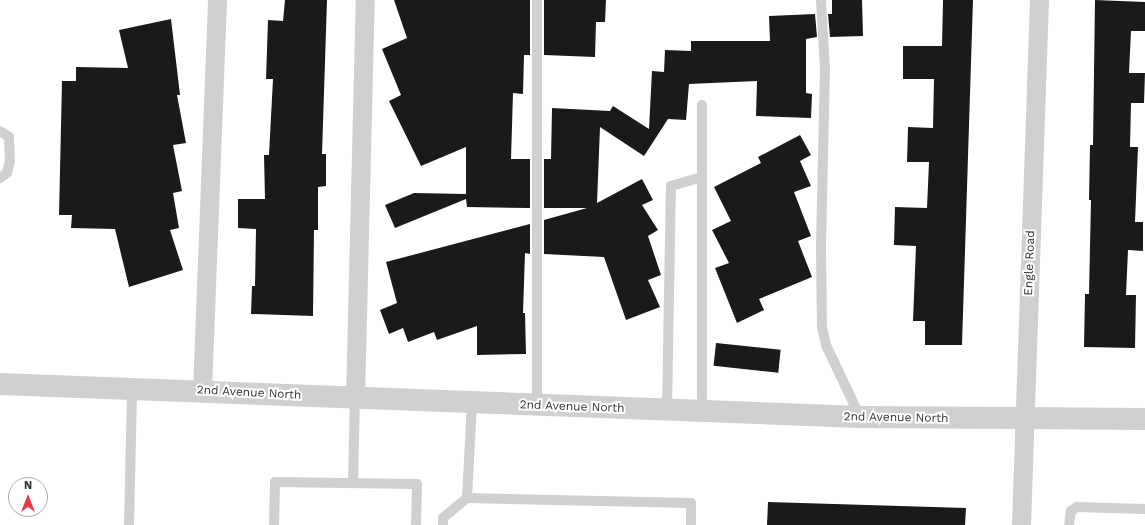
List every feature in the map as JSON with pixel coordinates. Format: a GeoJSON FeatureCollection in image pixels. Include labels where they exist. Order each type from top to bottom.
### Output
{"type":"FeatureCollection","features":[{"type":"Feature","properties":{"kind":"street"},"geometry":{"type":"LineString","coordinates":[[202,391],[217,0]]}},
{"type":"Feature","properties":{"kind":"street"},"geometry":{"type":"LineString","coordinates":[[354,398],[365,0]]}},
{"type":"Feature","properties":{"kind":"street","name":"Engle Road"},"geometry":{"type":"LineString","coordinates":[[1021,525],[1038,0]]}},
{"type":"Feature","properties":{"kind":"street","name":"2nd Avenue North"},"geometry":{"type":"LineString","coordinates":[[0,384],[132,388],[537,406],[860,417],[1024,420],[1145,419]]}},
{"type":"Feature","properties":{"kind":"lane"},"geometry":{"type":"LineString","coordinates":[[537,0],[537,406]]}},
{"type":"Feature","properties":{"kind":"lane"},"geometry":{"type":"LineString","coordinates":[[821,0],[825,69],[820,249],[822,327],[826,345],[860,417]]}},
{"type":"Feature","properties":{"kind":"lane"},"geometry":{"type":"LineString","coordinates":[[702,105],[702,412]]}},
{"type":"Feature","properties":{"kind":"lane"},"geometry":{"type":"LineString","coordinates":[[0,131],[9,137],[10,161],[7,173],[0,178]]}},
{"type":"Feature","properties":{"kind":"lane"},"geometry":{"type":"LineString","coordinates":[[666,410],[671,186],[702,177]]}},
{"type":"Feature","properties":{"kind":"lane"},"geometry":{"type":"LineString","coordinates":[[129,525],[132,388]]}},
{"type":"Feature","properties":{"kind":"lane"},"geometry":{"type":"LineString","coordinates":[[353,483],[354,398]]}},
{"type":"Feature","properties":{"kind":"lane"},"geometry":{"type":"LineString","coordinates":[[467,498],[472,403]]}},
{"type":"Feature","properties":{"kind":"lane"},"geometry":{"type":"LineString","coordinates":[[274,525],[275,482],[417,484],[416,525]]}},
{"type":"Feature","properties":{"kind":"lane"},"geometry":{"type":"LineString","coordinates":[[443,525],[443,518],[467,498],[691,503],[691,525]]}},
{"type":"Feature","properties":{"kind":"lane"},"geometry":{"type":"LineString","coordinates":[[1069,525],[1071,511],[1077,507],[1145,509]]}},
{"type":"Feature","properties":{"kind":"building"},"geometry":{"type":"Polygon","coordinates":[[[285,0],[327,0],[322,154],[326,154],[326,186],[318,187],[318,230],[314,230],[313,316],[251,314],[252,286],[255,286],[256,229],[238,228],[238,199],[265,199],[264,155],[269,155],[273,79],[266,79],[268,20],[283,21],[285,0]]]}},
{"type":"Feature","properties":{"kind":"building"},"geometry":{"type":"Polygon","coordinates":[[[394,0],[530,0],[530,55],[524,55],[523,94],[513,93],[511,159],[530,159],[530,208],[467,207],[466,199],[395,228],[385,205],[414,193],[466,194],[466,147],[421,166],[389,101],[401,95],[382,49],[407,38],[394,0]]]}},
{"type":"Feature","properties":{"kind":"building"},"geometry":{"type":"Polygon","coordinates":[[[544,0],[606,0],[605,22],[596,22],[595,57],[544,55],[544,0]]]}},
{"type":"Feature","properties":{"kind":"building"},"geometry":{"type":"Polygon","coordinates":[[[832,0],[862,0],[863,36],[830,37],[828,14],[832,14],[832,0]]]}},
{"type":"Feature","properties":{"kind":"building"},"geometry":{"type":"Polygon","coordinates":[[[943,0],[973,0],[962,345],[925,345],[925,321],[913,321],[916,246],[894,245],[895,207],[927,208],[929,162],[907,162],[908,127],[933,128],[934,79],[903,79],[903,46],[942,46],[943,0]]]}},
{"type":"Feature","properties":{"kind":"building"},"geometry":{"type":"Polygon","coordinates":[[[1095,0],[1145,2],[1145,31],[1131,31],[1129,73],[1145,73],[1144,103],[1131,103],[1130,147],[1138,147],[1135,222],[1143,222],[1143,251],[1128,250],[1126,295],[1136,295],[1135,348],[1084,347],[1085,294],[1089,294],[1091,200],[1089,200],[1090,145],[1093,145],[1095,0]]]}},
{"type":"Feature","properties":{"kind":"building"},"geometry":{"type":"Polygon","coordinates":[[[815,14],[817,37],[806,39],[806,93],[812,94],[811,118],[756,116],[757,81],[689,84],[686,120],[668,119],[644,156],[600,127],[597,203],[642,179],[653,200],[642,205],[658,230],[648,236],[661,275],[648,280],[660,307],[626,320],[604,257],[544,254],[544,220],[587,208],[544,208],[544,159],[551,159],[552,108],[610,111],[613,106],[649,129],[652,71],[664,72],[665,50],[691,51],[691,41],[770,41],[769,16],[815,14]]]}},
{"type":"Feature","properties":{"kind":"building"},"geometry":{"type":"Polygon","coordinates":[[[171,19],[180,95],[177,95],[186,143],[173,145],[182,191],[173,193],[179,228],[170,230],[183,270],[129,287],[115,229],[71,228],[72,215],[59,215],[62,81],[76,81],[76,67],[128,68],[119,30],[171,19]]]}},
{"type":"Feature","properties":{"kind":"building"},"geometry":{"type":"Polygon","coordinates":[[[800,135],[811,155],[800,161],[811,186],[794,192],[811,236],[798,241],[812,277],[759,299],[764,310],[737,323],[715,268],[729,263],[712,230],[731,221],[714,187],[761,163],[758,157],[800,135]]]}},
{"type":"Feature","properties":{"kind":"building"},"geometry":{"type":"Polygon","coordinates":[[[530,224],[530,254],[525,253],[523,313],[525,313],[526,354],[477,355],[477,326],[437,340],[434,332],[408,342],[403,328],[389,334],[380,310],[397,303],[386,262],[530,224]]]}},
{"type":"Feature","properties":{"kind":"building"},"geometry":{"type":"Polygon","coordinates":[[[716,343],[781,350],[778,373],[714,366],[716,343]]]}},
{"type":"Feature","properties":{"kind":"building"},"geometry":{"type":"Polygon","coordinates":[[[768,502],[966,508],[965,525],[767,525],[768,502]]]}}]}
